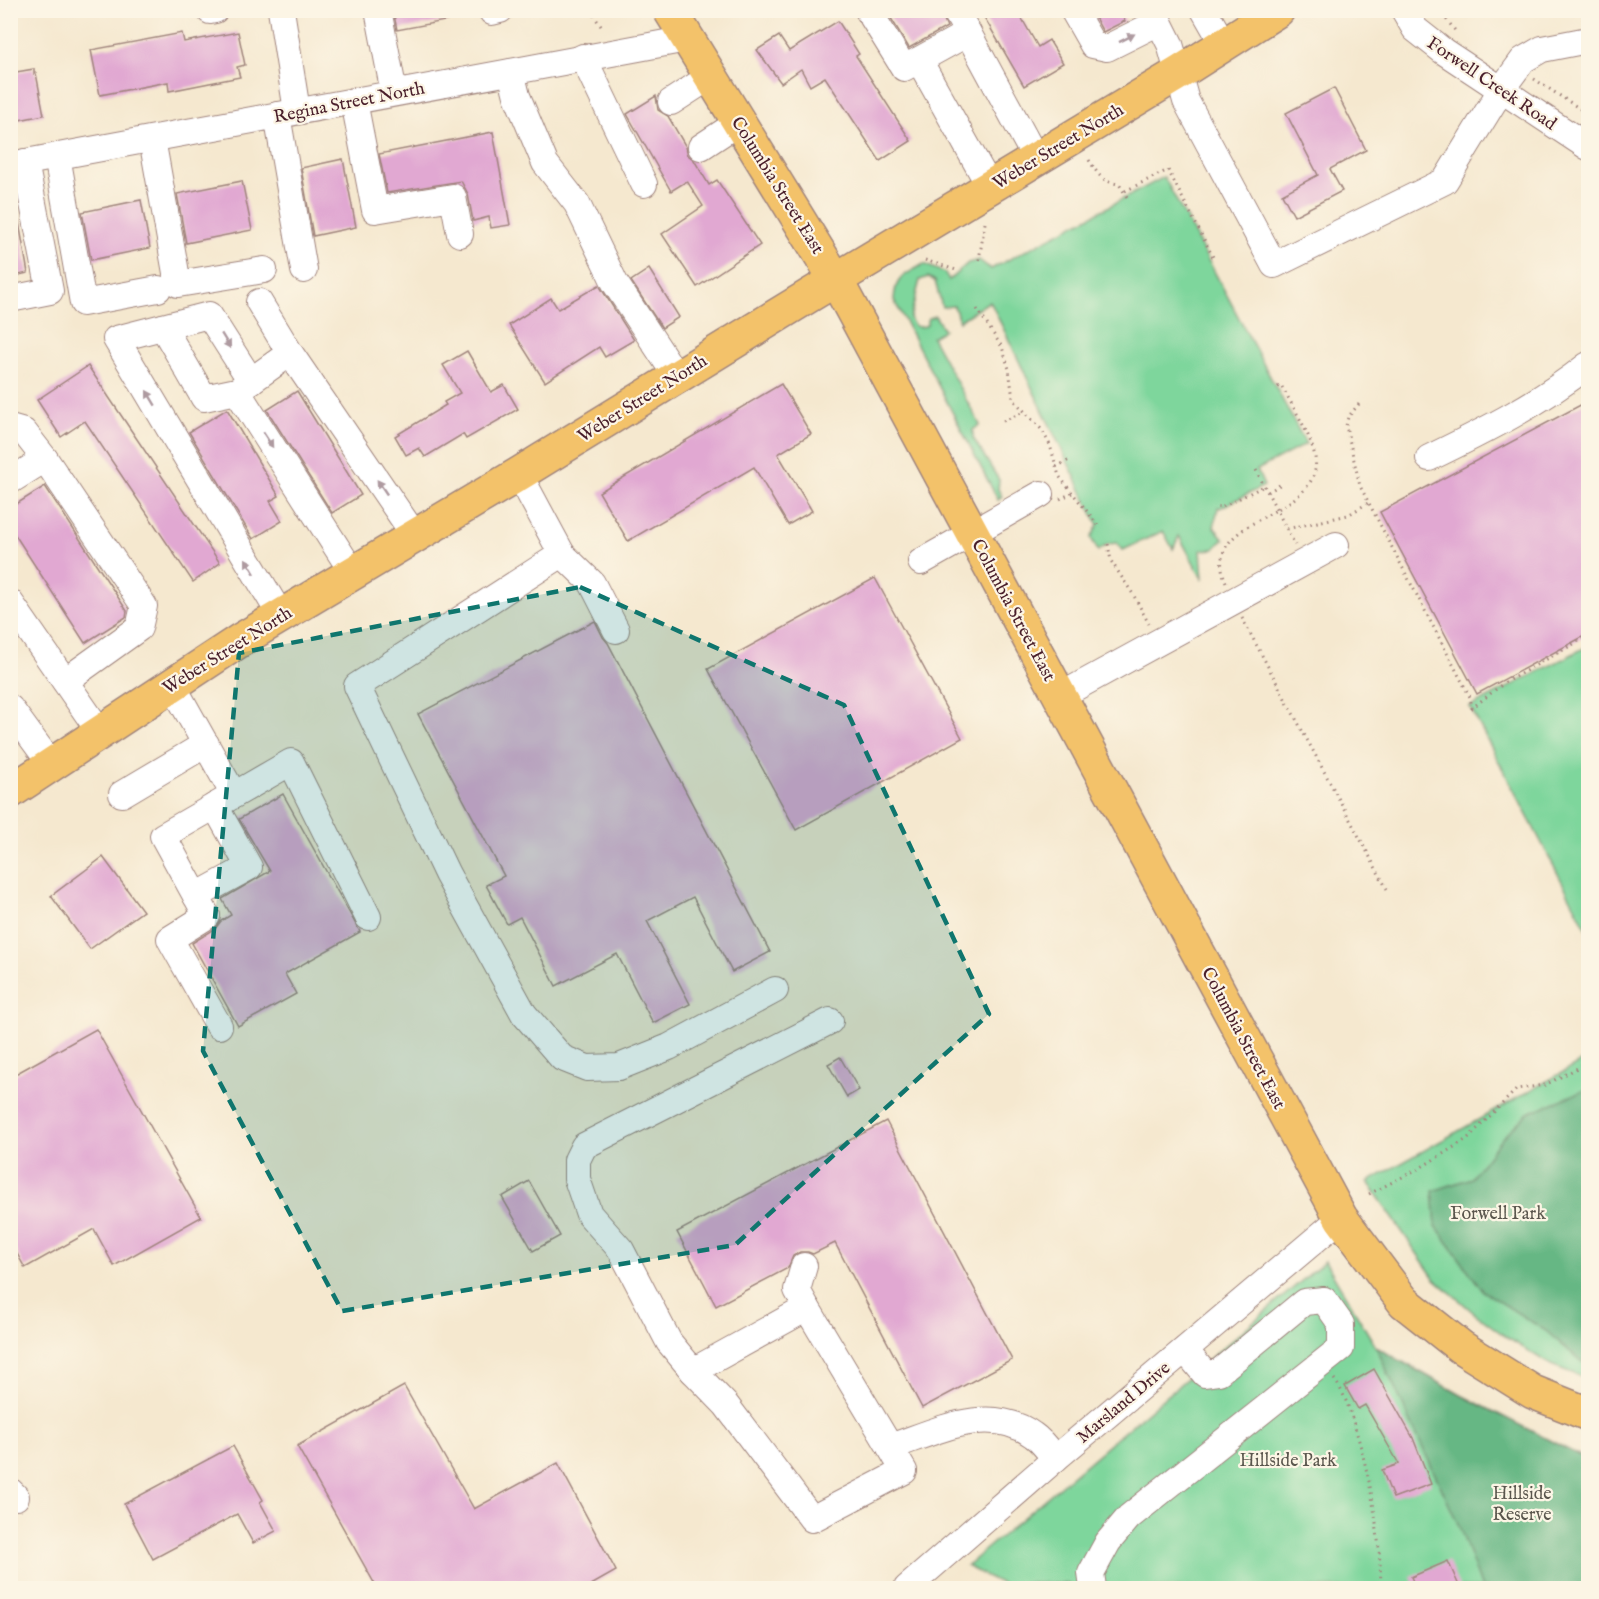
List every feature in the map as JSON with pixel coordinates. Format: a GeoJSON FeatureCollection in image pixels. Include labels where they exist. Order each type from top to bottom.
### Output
{"type":"FeatureCollection","features":[{"type":"Feature","properties":{"kind":"main road","name":"Columbia Street East"},"geometry":{"type":"LineString","coordinates":[[670,10],[836,280],[1341,1218],[1404,1302],[1461,1347],[1533,1392],[1588,1414]]}},
{"type":"Feature","properties":{"kind":"main road","name":"Weber Street North"},"geometry":{"type":"LineString","coordinates":[[10,792],[172,684],[281,616],[1179,73],[1278,10]]}},
{"type":"Feature","properties":{"kind":"street"},"geometry":{"type":"LineString","coordinates":[[281,10],[287,113],[304,270]]}},
{"type":"Feature","properties":{"kind":"street"},"geometry":{"type":"LineString","coordinates":[[378,10],[394,93]]}},
{"type":"Feature","properties":{"kind":"street"},"geometry":{"type":"LineString","coordinates":[[491,10],[500,10]]}},
{"type":"Feature","properties":{"kind":"street"},"geometry":{"type":"LineString","coordinates":[[868,10],[904,68],[968,33]]}},
{"type":"Feature","properties":{"kind":"street"},"geometry":{"type":"LineString","coordinates":[[956,10],[1036,159]]}},
{"type":"Feature","properties":{"kind":"street"},"geometry":{"type":"LineString","coordinates":[[1073,10],[1093,45],[1099,48],[1107,48],[1156,16],[1170,44],[1186,101],[1274,265],[1445,181],[1501,90],[1523,60],[1542,49],[1588,40]]}},
{"type":"Feature","properties":{"kind":"street"},"geometry":{"type":"LineString","coordinates":[[1204,10],[1224,45]]}},
{"type":"Feature","properties":{"kind":"street","name":"Forwell Creek Road"},"geometry":{"type":"LineString","coordinates":[[1404,10],[1415,29],[1443,51],[1588,147]]}},
{"type":"Feature","properties":{"kind":"street","name":"Regina Street North"},"geometry":{"type":"LineString","coordinates":[[18,164],[687,39]]}},
{"type":"Feature","properties":{"kind":"street"},"geometry":{"type":"LineString","coordinates":[[583,57],[644,184]]}},
{"type":"Feature","properties":{"kind":"street"},"geometry":{"type":"LineString","coordinates":[[919,60],[990,187]]}},
{"type":"Feature","properties":{"kind":"street"},"geometry":{"type":"LineString","coordinates":[[511,72],[517,96],[545,163],[577,204],[615,283],[677,377]]}},
{"type":"Feature","properties":{"kind":"street"},"geometry":{"type":"LineString","coordinates":[[671,102],[711,76]]}},
{"type":"Feature","properties":{"kind":"street"},"geometry":{"type":"LineString","coordinates":[[354,101],[375,210],[453,197],[460,234]]}},
{"type":"Feature","properties":{"kind":"street"},"geometry":{"type":"LineString","coordinates":[[701,147],[739,122]]}},
{"type":"Feature","properties":{"kind":"street"},"geometry":{"type":"LineString","coordinates":[[152,139],[178,284],[264,270]]}},
{"type":"Feature","properties":{"kind":"street"},"geometry":{"type":"LineString","coordinates":[[57,156],[83,303],[158,289]]}},
{"type":"Feature","properties":{"kind":"street"},"geometry":{"type":"LineString","coordinates":[[10,299],[50,291],[18,164]]}},
{"type":"Feature","properties":{"kind":"street"},"geometry":{"type":"LineString","coordinates":[[259,302],[290,353],[415,536]]}},
{"type":"Feature","properties":{"kind":"street"},"geometry":{"type":"LineString","coordinates":[[281,616],[117,339],[209,315],[244,386],[353,573]]}},
{"type":"Feature","properties":{"kind":"street"},"geometry":{"type":"LineString","coordinates":[[163,327],[204,398],[244,386],[290,353]]}},
{"type":"Feature","properties":{"kind":"street"},"geometry":{"type":"LineString","coordinates":[[1429,459],[1557,390],[1588,365]]}},
{"type":"Feature","properties":{"kind":"street"},"geometry":{"type":"LineString","coordinates":[[10,428],[24,432],[45,459],[144,606],[139,628],[65,681]]}},
{"type":"Feature","properties":{"kind":"street"},"geometry":{"type":"LineString","coordinates":[[10,481],[45,459]]}},
{"type":"Feature","properties":{"kind":"street"},"geometry":{"type":"LineString","coordinates":[[519,474],[562,554],[592,583],[616,630]]}},
{"type":"Feature","properties":{"kind":"street"},"geometry":{"type":"LineString","coordinates":[[921,562],[1041,494]]}},
{"type":"Feature","properties":{"kind":"street"},"geometry":{"type":"LineString","coordinates":[[1060,696],[1336,545]]}},
{"type":"Feature","properties":{"kind":"street"},"geometry":{"type":"LineString","coordinates":[[562,554],[357,686],[442,863],[524,1014],[562,1058],[587,1068],[619,1067],[669,1047],[775,990]]}},
{"type":"Feature","properties":{"kind":"street"},"geometry":{"type":"LineString","coordinates":[[10,602],[100,732]]}},
{"type":"Feature","properties":{"kind":"street"},"geometry":{"type":"LineString","coordinates":[[172,684],[206,744],[249,867],[196,896]]}},
{"type":"Feature","properties":{"kind":"street"},"geometry":{"type":"LineString","coordinates":[[10,708],[51,764]]}},
{"type":"Feature","properties":{"kind":"street"},"geometry":{"type":"LineString","coordinates":[[122,794],[206,744]]}},
{"type":"Feature","properties":{"kind":"street"},"geometry":{"type":"LineString","coordinates":[[219,1026],[170,939],[207,916],[163,836],[291,762],[368,917]]}},
{"type":"Feature","properties":{"kind":"street"},"geometry":{"type":"LineString","coordinates":[[804,1266],[797,1290],[904,1471],[812,1519],[726,1405],[693,1371],[669,1341],[621,1250],[589,1214],[577,1179],[577,1160],[584,1146],[830,1021]]}},
{"type":"Feature","properties":{"kind":"street","name":"Marsland Drive"},"geometry":{"type":"LineString","coordinates":[[907,1588],[1055,1459],[1341,1218]]}},
{"type":"Feature","properties":{"kind":"street"},"geometry":{"type":"LineString","coordinates":[[1093,1588],[1091,1573],[1108,1542],[1129,1517],[1341,1348],[1341,1324],[1324,1300],[1304,1302],[1219,1372],[1205,1374],[1185,1350]]}},
{"type":"Feature","properties":{"kind":"street"},"geometry":{"type":"LineString","coordinates":[[693,1371],[807,1308]]}},
{"type":"Feature","properties":{"kind":"street"},"geometry":{"type":"LineString","coordinates":[[890,1447],[965,1422],[990,1419],[1006,1422],[1032,1434],[1055,1459]]}},
{"type":"Feature","properties":{"kind":"path"},"geometry":{"type":"LineString","coordinates":[[590,10],[603,29]]}},
{"type":"Feature","properties":{"kind":"path"},"geometry":{"type":"LineString","coordinates":[[1089,160],[1104,181],[1119,184],[1127,196]]}},
{"type":"Feature","properties":{"kind":"path"},"geometry":{"type":"LineString","coordinates":[[1125,191],[1168,170],[1213,257]]}},
{"type":"Feature","properties":{"kind":"path"},"geometry":{"type":"LineString","coordinates":[[979,260],[985,223]]}},
{"type":"Feature","properties":{"kind":"path"},"geometry":{"type":"LineString","coordinates":[[925,260],[959,271]]}},
{"type":"Feature","properties":{"kind":"path"},"geometry":{"type":"LineString","coordinates":[[977,309],[1002,347],[1009,369],[1013,399],[1042,430],[1050,445],[1059,476],[1098,525]]}},
{"type":"Feature","properties":{"kind":"path"},"geometry":{"type":"LineString","coordinates":[[1276,388],[1281,385],[1313,449],[1315,470],[1308,485],[1294,498],[1228,542],[1221,557],[1224,577],[1234,601],[1387,889]]}},
{"type":"Feature","properties":{"kind":"path"},"geometry":{"type":"LineString","coordinates":[[1359,404],[1348,417],[1346,426],[1360,486],[1470,697],[1472,708],[1504,683],[1588,636]]}},
{"type":"Feature","properties":{"kind":"path"},"geometry":{"type":"LineString","coordinates":[[1003,421],[1024,412]]}},
{"type":"Feature","properties":{"kind":"path"},"geometry":{"type":"LineString","coordinates":[[1056,467],[1071,459]]}},
{"type":"Feature","properties":{"kind":"path"},"geometry":{"type":"LineString","coordinates":[[1256,470],[1296,545]]}},
{"type":"Feature","properties":{"kind":"path"},"geometry":{"type":"LineString","coordinates":[[1268,492],[1282,483]]}},
{"type":"Feature","properties":{"kind":"path"},"geometry":{"type":"LineString","coordinates":[[1218,506],[1220,508],[1264,486]]}},
{"type":"Feature","properties":{"kind":"path"},"geometry":{"type":"LineString","coordinates":[[1287,530],[1348,515],[1368,503]]}},
{"type":"Feature","properties":{"kind":"path"},"geometry":{"type":"LineString","coordinates":[[1108,544],[1111,561],[1133,594],[1159,642]]}},
{"type":"Feature","properties":{"kind":"path"},"geometry":{"type":"LineString","coordinates":[[1588,1058],[1584,1069],[1585,1072],[1588,1071]]}},
{"type":"Feature","properties":{"kind":"path"},"geometry":{"type":"LineString","coordinates":[[1369,1194],[1420,1168],[1467,1138],[1516,1089],[1545,1085],[1585,1064]]}},
{"type":"Feature","properties":{"kind":"path"},"geometry":{"type":"LineString","coordinates":[[1321,1364],[1342,1391],[1361,1449],[1378,1527],[1381,1588]]}},
{"type":"Feature","properties":{"kind":"highlighted area"},"geometry":{"type":"Polygon","coordinates":[[[580,587],[844,705],[989,1014],[735,1245],[342,1311],[203,1051],[239,653],[580,587]]]}},
{"type":"Feature","properties":{"kind":"green space"},"geometry":{"type":"Polygon","coordinates":[[[1164,177],[1306,444],[1257,470],[1264,486],[1218,507],[1214,527],[1224,539],[1214,549],[1201,550],[1203,580],[1179,536],[1173,549],[1163,531],[1123,550],[1117,543],[1108,544],[1098,551],[1091,538],[1098,525],[990,301],[959,321],[954,306],[942,307],[935,281],[928,277],[920,280],[910,318],[914,325],[920,327],[926,326],[929,318],[935,316],[944,330],[932,337],[980,425],[973,430],[973,438],[999,480],[998,489],[1002,497],[998,500],[894,300],[896,286],[902,277],[924,264],[945,273],[949,280],[968,263],[979,260],[991,269],[1164,177]]]}},
{"type":"Feature","properties":{"kind":"green space"},"geometry":{"type":"Polygon","coordinates":[[[1588,646],[1588,931],[1470,707],[1588,646]]]}},
{"type":"Feature","properties":{"kind":"green space","name":"Forwell Park"},"geometry":{"type":"Polygon","coordinates":[[[1588,1058],[1588,1379],[1551,1365],[1509,1339],[1474,1313],[1434,1278],[1368,1182],[1588,1058]]]}},
{"type":"Feature","properties":{"kind":"green space","name":"Forwell Park"},"geometry":{"type":"Polygon","coordinates":[[[1588,1089],[1588,1367],[1546,1331],[1483,1291],[1436,1226],[1433,1191],[1471,1178],[1502,1138],[1528,1113],[1588,1089]]]}},
{"type":"Feature","properties":{"kind":"green space","name":"Hillside Park"},"geometry":{"type":"Polygon","coordinates":[[[1325,1261],[1376,1347],[1461,1395],[1588,1460],[1588,1588],[1010,1588],[966,1566],[1325,1261]]]}},
{"type":"Feature","properties":{"kind":"green space","name":"Hillside Reserve"},"geometry":{"type":"Polygon","coordinates":[[[1376,1347],[1461,1395],[1588,1460],[1588,1588],[1482,1588],[1459,1526],[1376,1347]]]}},
{"type":"Feature","properties":{"kind":"green space"},"geometry":{"type":"Polygon","coordinates":[[[1020,1583],[1068,1584],[1070,1588],[1013,1588],[1020,1583]]]}},
{"type":"Feature","properties":{"kind":"building"},"geometry":{"type":"Polygon","coordinates":[[[393,10],[461,10],[461,18],[397,30],[393,10]]]}},
{"type":"Feature","properties":{"kind":"building"},"geometry":{"type":"Polygon","coordinates":[[[886,10],[940,10],[947,27],[909,48],[886,10]]]}},
{"type":"Feature","properties":{"kind":"building"},"geometry":{"type":"Polygon","coordinates":[[[980,10],[1017,10],[1038,47],[1049,40],[1063,63],[1024,86],[980,10]]]}},
{"type":"Feature","properties":{"kind":"building"},"geometry":{"type":"Polygon","coordinates":[[[1091,10],[1120,10],[1125,21],[1103,32],[1091,10]]]}},
{"type":"Feature","properties":{"kind":"building"},"geometry":{"type":"Polygon","coordinates":[[[838,21],[859,54],[856,56],[911,141],[880,161],[825,77],[810,86],[801,69],[781,83],[757,50],[779,36],[789,51],[838,21]]]}},
{"type":"Feature","properties":{"kind":"building"},"geometry":{"type":"Polygon","coordinates":[[[238,32],[245,65],[237,67],[240,77],[169,91],[168,82],[100,95],[91,50],[182,33],[184,42],[238,32]]]}},
{"type":"Feature","properties":{"kind":"building"},"geometry":{"type":"Polygon","coordinates":[[[34,69],[44,115],[19,120],[10,73],[34,69]]]}},
{"type":"Feature","properties":{"kind":"building"},"geometry":{"type":"Polygon","coordinates":[[[1334,88],[1366,150],[1330,169],[1342,191],[1294,216],[1282,194],[1318,175],[1286,113],[1334,88]]]}},
{"type":"Feature","properties":{"kind":"building"},"geometry":{"type":"Polygon","coordinates":[[[656,96],[658,110],[668,116],[686,147],[688,155],[694,160],[709,185],[717,180],[760,245],[697,287],[662,234],[703,206],[687,181],[671,191],[627,114],[656,96]]]}},
{"type":"Feature","properties":{"kind":"building"},"geometry":{"type":"Polygon","coordinates":[[[493,132],[510,225],[491,228],[489,217],[473,221],[468,194],[461,181],[387,193],[379,154],[493,132]]]}},
{"type":"Feature","properties":{"kind":"building"},"geometry":{"type":"Polygon","coordinates":[[[343,159],[356,227],[313,236],[301,168],[343,159]]]}},
{"type":"Feature","properties":{"kind":"building"},"geometry":{"type":"Polygon","coordinates":[[[242,181],[252,230],[186,243],[177,194],[242,181]]]}},
{"type":"Feature","properties":{"kind":"building"},"geometry":{"type":"Polygon","coordinates":[[[141,200],[150,248],[91,260],[82,212],[141,200]]]}},
{"type":"Feature","properties":{"kind":"building"},"geometry":{"type":"Polygon","coordinates":[[[18,217],[28,273],[10,277],[10,218],[18,217]]]}},
{"type":"Feature","properties":{"kind":"building"},"geometry":{"type":"Polygon","coordinates":[[[649,269],[679,317],[662,328],[631,281],[649,269]]]}},
{"type":"Feature","properties":{"kind":"building"},"geometry":{"type":"Polygon","coordinates":[[[599,285],[634,340],[605,357],[599,347],[545,382],[509,325],[551,298],[558,309],[599,285]]]}},
{"type":"Feature","properties":{"kind":"building"},"geometry":{"type":"Polygon","coordinates":[[[467,351],[491,392],[504,385],[518,409],[466,439],[463,434],[425,457],[419,448],[406,455],[395,436],[446,405],[444,402],[460,393],[443,365],[467,351]]]}},
{"type":"Feature","properties":{"kind":"building"},"geometry":{"type":"Polygon","coordinates":[[[88,366],[220,563],[193,582],[85,421],[61,437],[37,400],[88,366]]]}},
{"type":"Feature","properties":{"kind":"building"},"geometry":{"type":"Polygon","coordinates":[[[781,384],[811,434],[778,454],[812,511],[788,525],[754,467],[628,541],[599,492],[781,384]]]}},
{"type":"Feature","properties":{"kind":"building"},"geometry":{"type":"Polygon","coordinates":[[[297,391],[361,495],[332,513],[267,410],[297,391]]]}},
{"type":"Feature","properties":{"kind":"building"},"geometry":{"type":"Polygon","coordinates":[[[1588,401],[1588,634],[1477,694],[1380,512],[1588,401]]]}},
{"type":"Feature","properties":{"kind":"building"},"geometry":{"type":"Polygon","coordinates":[[[227,409],[279,496],[270,501],[282,521],[253,539],[189,432],[227,409]]]}},
{"type":"Feature","properties":{"kind":"building"},"geometry":{"type":"Polygon","coordinates":[[[45,486],[127,611],[126,617],[85,643],[10,527],[10,508],[45,486]]]}},
{"type":"Feature","properties":{"kind":"building"},"geometry":{"type":"Polygon","coordinates":[[[875,578],[962,738],[796,830],[708,669],[875,578]]]}},
{"type":"Feature","properties":{"kind":"building"},"geometry":{"type":"Polygon","coordinates":[[[595,621],[770,952],[732,972],[693,897],[647,921],[690,1004],[653,1023],[617,954],[556,986],[520,917],[507,924],[486,885],[504,876],[418,714],[595,621]]]}},
{"type":"Feature","properties":{"kind":"building"},"geometry":{"type":"Polygon","coordinates":[[[283,794],[360,932],[285,974],[296,994],[238,1026],[192,943],[215,929],[221,921],[231,915],[222,899],[270,871],[239,819],[283,794]]]}},
{"type":"Feature","properties":{"kind":"building"},"geometry":{"type":"Polygon","coordinates":[[[103,857],[143,911],[90,949],[51,896],[103,857]]]}},
{"type":"Feature","properties":{"kind":"building"},"geometry":{"type":"Polygon","coordinates":[[[96,1029],[201,1217],[114,1266],[94,1229],[25,1268],[10,1241],[10,1077],[96,1029]]]}},
{"type":"Feature","properties":{"kind":"building"},"geometry":{"type":"Polygon","coordinates":[[[840,1057],[859,1090],[847,1097],[828,1064],[840,1057]]]}},
{"type":"Feature","properties":{"kind":"building"},"geometry":{"type":"Polygon","coordinates":[[[886,1121],[1012,1360],[922,1408],[835,1243],[813,1254],[800,1252],[793,1256],[788,1268],[716,1306],[677,1232],[886,1121]]]}},
{"type":"Feature","properties":{"kind":"building"},"geometry":{"type":"Polygon","coordinates":[[[529,1181],[560,1236],[533,1251],[502,1197],[529,1181]]]}},
{"type":"Feature","properties":{"kind":"building"},"geometry":{"type":"Polygon","coordinates":[[[1374,1369],[1413,1438],[1431,1484],[1393,1498],[1382,1470],[1399,1464],[1365,1405],[1358,1409],[1345,1386],[1374,1369]]]}},
{"type":"Feature","properties":{"kind":"building"},"geometry":{"type":"Polygon","coordinates":[[[404,1386],[474,1509],[558,1463],[616,1571],[586,1588],[377,1588],[297,1446],[404,1386]]]}},
{"type":"Feature","properties":{"kind":"building"},"geometry":{"type":"Polygon","coordinates":[[[233,1446],[263,1500],[260,1502],[276,1531],[253,1543],[237,1514],[153,1559],[124,1504],[233,1446]]]}},
{"type":"Feature","properties":{"kind":"building"},"geometry":{"type":"Polygon","coordinates":[[[1448,1561],[1460,1588],[1416,1588],[1411,1577],[1448,1561]]]}}]}
